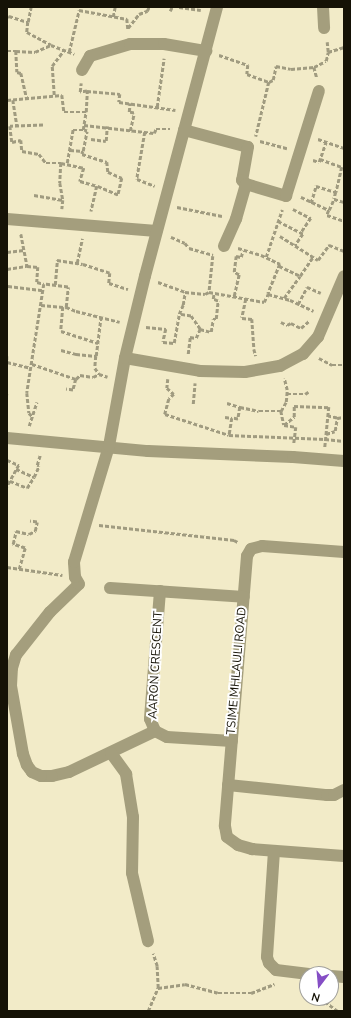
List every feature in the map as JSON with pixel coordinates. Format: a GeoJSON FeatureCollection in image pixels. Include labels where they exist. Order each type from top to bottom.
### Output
{"type":"FeatureCollection","features":[{"type":"Feature","properties":{"kind":"street"},"geometry":{"type":"LineString","coordinates":[[323,7],[324,28]]}},
{"type":"Feature","properties":{"kind":"street"},"geometry":{"type":"LineString","coordinates":[[155,731],[69,772],[52,776],[41,776],[32,772],[27,766],[23,754],[11,686],[12,668],[16,655],[77,580],[74,562],[109,446],[125,358],[165,199],[189,112],[210,54],[216,10]]}},
{"type":"Feature","properties":{"kind":"street"},"geometry":{"type":"LineString","coordinates":[[84,65],[97,53],[130,44],[164,44],[210,54]]}},
{"type":"Feature","properties":{"kind":"street"},"geometry":{"type":"LineString","coordinates":[[184,130],[250,146],[242,180],[246,184],[285,200],[319,90]]}},
{"type":"Feature","properties":{"kind":"street"},"geometry":{"type":"LineString","coordinates":[[224,246],[236,219],[246,184]]}},
{"type":"Feature","properties":{"kind":"street"},"geometry":{"type":"LineString","coordinates":[[13,220],[157,231]]}},
{"type":"Feature","properties":{"kind":"street"},"geometry":{"type":"LineString","coordinates":[[125,358],[192,370],[246,372],[280,366],[305,351],[318,336],[344,276]]}},
{"type":"Feature","properties":{"kind":"street"},"geometry":{"type":"LineString","coordinates":[[7,438],[109,446],[148,451],[293,457],[344,461]]}},
{"type":"Feature","properties":{"kind":"street"},"geometry":{"type":"LineString","coordinates":[[251,549],[262,546],[344,552]]}},
{"type":"Feature","properties":{"kind":"street","name":"TSIME MHLAULI ROAD"},"geometry":{"type":"LineString","coordinates":[[251,549],[247,556],[225,826],[227,838],[238,845],[252,849],[274,851]]}},
{"type":"Feature","properties":{"kind":"street"},"geometry":{"type":"LineString","coordinates":[[110,588],[244,597]]}},
{"type":"Feature","properties":{"kind":"street","name":"AARON CRESCENT"},"geometry":{"type":"LineString","coordinates":[[160,592],[150,719],[155,731],[167,737],[232,741]]}},
{"type":"Feature","properties":{"kind":"street"},"geometry":{"type":"LineString","coordinates":[[111,753],[126,774],[133,817],[132,873],[148,941]]}},
{"type":"Feature","properties":{"kind":"street"},"geometry":{"type":"LineString","coordinates":[[228,785],[326,795],[334,795],[344,790]]}},
{"type":"Feature","properties":{"kind":"street"},"geometry":{"type":"LineString","coordinates":[[299,973],[283,972],[273,967],[267,957],[274,851],[344,856]]}},
{"type":"Feature","properties":{"kind":"path"},"geometry":{"type":"LineString","coordinates":[[31,7],[27,32],[51,45],[69,52],[84,65],[80,92],[87,91],[120,94],[119,102],[189,112]]}},
{"type":"Feature","properties":{"kind":"path"},"geometry":{"type":"LineString","coordinates":[[113,17],[115,7]]}},
{"type":"Feature","properties":{"kind":"path"},"geometry":{"type":"LineString","coordinates":[[128,29],[139,14],[147,11],[149,7]]}},
{"type":"Feature","properties":{"kind":"path"},"geometry":{"type":"LineString","coordinates":[[170,11],[172,7]]}},
{"type":"Feature","properties":{"kind":"path"},"geometry":{"type":"LineString","coordinates":[[179,7],[216,10]]}},
{"type":"Feature","properties":{"kind":"path"},"geometry":{"type":"LineString","coordinates":[[69,52],[80,10],[127,19],[130,44]]}},
{"type":"Feature","properties":{"kind":"path"},"geometry":{"type":"LineString","coordinates":[[7,17],[9,16],[28,22]]}},
{"type":"Feature","properties":{"kind":"path"},"geometry":{"type":"LineString","coordinates":[[250,146],[270,82],[273,80],[276,66],[291,69],[314,67],[326,61],[328,52],[324,28]]}},
{"type":"Feature","properties":{"kind":"path"},"geometry":{"type":"LineString","coordinates":[[157,108],[165,54],[164,44]]}},
{"type":"Feature","properties":{"kind":"path"},"geometry":{"type":"LineString","coordinates":[[7,51],[34,52],[51,45]]}},
{"type":"Feature","properties":{"kind":"path"},"geometry":{"type":"LineString","coordinates":[[328,52],[344,46]]}},
{"type":"Feature","properties":{"kind":"path"},"geometry":{"type":"LineString","coordinates":[[54,95],[52,66],[64,50]]}},
{"type":"Feature","properties":{"kind":"path"},"geometry":{"type":"LineString","coordinates":[[16,51],[17,72],[21,73],[27,98]]}},
{"type":"Feature","properties":{"kind":"path"},"geometry":{"type":"LineString","coordinates":[[210,54],[218,54],[248,65],[247,74],[270,82]]}},
{"type":"Feature","properties":{"kind":"path"},"geometry":{"type":"LineString","coordinates":[[314,67],[319,90]]}},
{"type":"Feature","properties":{"kind":"path"},"geometry":{"type":"LineString","coordinates":[[43,125],[10,126],[12,142],[21,140],[22,151],[39,154],[46,163],[68,163],[84,168],[80,181],[118,195],[122,178],[108,172],[107,162],[82,154],[87,131],[84,130],[84,125],[87,91]]}},
{"type":"Feature","properties":{"kind":"path"},"geometry":{"type":"LineString","coordinates":[[7,100],[62,95],[64,112],[86,112]]}},
{"type":"Feature","properties":{"kind":"path"},"geometry":{"type":"LineString","coordinates":[[13,100],[16,126]]}},
{"type":"Feature","properties":{"kind":"path"},"geometry":{"type":"LineString","coordinates":[[130,103],[129,112],[134,114],[130,131]]}},
{"type":"Feature","properties":{"kind":"path"},"geometry":{"type":"LineString","coordinates":[[84,125],[107,126],[130,131],[154,133],[156,129],[184,130]]}},
{"type":"Feature","properties":{"kind":"path"},"geometry":{"type":"LineString","coordinates":[[91,139],[106,140],[107,126]]}},
{"type":"Feature","properties":{"kind":"path"},"geometry":{"type":"LineString","coordinates":[[68,163],[72,130],[84,130]]}},
{"type":"Feature","properties":{"kind":"path"},"geometry":{"type":"LineString","coordinates":[[145,132],[137,179],[152,184],[165,199],[196,209],[236,219]]}},
{"type":"Feature","properties":{"kind":"path"},"geometry":{"type":"LineString","coordinates":[[304,140],[311,137],[344,148]]}},
{"type":"Feature","properties":{"kind":"path"},"geometry":{"type":"LineString","coordinates":[[250,146],[260,141],[279,145],[319,162],[320,160],[342,167],[334,199],[327,215],[344,221]]}},
{"type":"Feature","properties":{"kind":"path"},"geometry":{"type":"LineString","coordinates":[[320,160],[326,142]]}},
{"type":"Feature","properties":{"kind":"path"},"geometry":{"type":"LineString","coordinates":[[70,150],[83,151]]}},
{"type":"Feature","properties":{"kind":"path"},"geometry":{"type":"LineString","coordinates":[[61,163],[60,183],[63,200],[61,224]]}},
{"type":"Feature","properties":{"kind":"path"},"geometry":{"type":"LineString","coordinates":[[77,263],[82,236],[89,237],[97,186]]}},
{"type":"Feature","properties":{"kind":"path"},"geometry":{"type":"LineString","coordinates":[[311,203],[316,186],[336,192]]}},
{"type":"Feature","properties":{"kind":"path"},"geometry":{"type":"LineString","coordinates":[[34,196],[63,200]]}},
{"type":"Feature","properties":{"kind":"path"},"geometry":{"type":"LineString","coordinates":[[285,200],[305,198],[311,203],[329,210]]}},
{"type":"Feature","properties":{"kind":"path"},"geometry":{"type":"LineString","coordinates":[[334,199],[344,202]]}},
{"type":"Feature","properties":{"kind":"path"},"geometry":{"type":"LineString","coordinates":[[266,257],[285,200]]}},
{"type":"Feature","properties":{"kind":"path"},"geometry":{"type":"LineString","coordinates":[[285,200],[311,218],[301,233],[303,234],[295,246]]}},
{"type":"Feature","properties":{"kind":"path"},"geometry":{"type":"LineString","coordinates":[[13,220],[24,250],[27,266]]}},
{"type":"Feature","properties":{"kind":"path"},"geometry":{"type":"LineString","coordinates":[[278,221],[301,233]]}},
{"type":"Feature","properties":{"kind":"path"},"geometry":{"type":"LineString","coordinates":[[157,231],[185,243],[189,248],[213,255]]}},
{"type":"Feature","properties":{"kind":"path"},"geometry":{"type":"LineString","coordinates":[[280,236],[318,260],[329,244],[344,251]]}},
{"type":"Feature","properties":{"kind":"path"},"geometry":{"type":"LineString","coordinates":[[209,292],[214,245],[243,250],[266,257],[280,264],[279,266],[300,276]]}},
{"type":"Feature","properties":{"kind":"path"},"geometry":{"type":"LineString","coordinates":[[7,252],[24,250]]}},
{"type":"Feature","properties":{"kind":"path"},"geometry":{"type":"LineString","coordinates":[[234,296],[239,275],[234,272],[236,256],[241,257],[243,250]]}},
{"type":"Feature","properties":{"kind":"path"},"geometry":{"type":"LineString","coordinates":[[284,298],[313,256]]}},
{"type":"Feature","properties":{"kind":"path"},"geometry":{"type":"LineString","coordinates":[[55,285],[57,260],[77,263],[110,273],[109,283],[131,290],[136,273],[185,292],[205,294],[209,292],[264,302],[279,266]]}},
{"type":"Feature","properties":{"kind":"path"},"geometry":{"type":"LineString","coordinates":[[7,268],[38,266],[36,282],[68,287],[66,307],[41,305]]}},
{"type":"Feature","properties":{"kind":"path"},"geometry":{"type":"LineString","coordinates":[[32,416],[29,412],[27,393],[44,284]]}},
{"type":"Feature","properties":{"kind":"path"},"geometry":{"type":"LineString","coordinates":[[8,286],[43,290]]}},
{"type":"Feature","properties":{"kind":"path"},"geometry":{"type":"LineString","coordinates":[[298,304],[307,287],[334,299]]}},
{"type":"Feature","properties":{"kind":"path"},"geometry":{"type":"LineString","coordinates":[[185,292],[183,305],[179,314],[191,316],[200,329],[211,332],[213,319],[216,319],[218,301],[213,299],[214,293]]}},
{"type":"Feature","properties":{"kind":"path"},"geometry":{"type":"LineString","coordinates":[[268,294],[284,298],[298,304],[324,322]]}},
{"type":"Feature","properties":{"kind":"path"},"geometry":{"type":"LineString","coordinates":[[246,299],[242,318],[252,319],[254,349],[261,370]]}},
{"type":"Feature","properties":{"kind":"path"},"geometry":{"type":"LineString","coordinates":[[63,306],[61,331],[98,343]]}},
{"type":"Feature","properties":{"kind":"path"},"geometry":{"type":"LineString","coordinates":[[101,318],[95,368],[99,374],[121,382]]}},
{"type":"Feature","properties":{"kind":"path"},"geometry":{"type":"LineString","coordinates":[[281,322],[287,325],[291,323],[301,328],[308,320],[324,322]]}},
{"type":"Feature","properties":{"kind":"path"},"geometry":{"type":"LineString","coordinates":[[192,404],[190,337],[196,338],[200,329]]}},
{"type":"Feature","properties":{"kind":"path"},"geometry":{"type":"LineString","coordinates":[[60,350],[76,354],[96,356]]}},
{"type":"Feature","properties":{"kind":"path"},"geometry":{"type":"LineString","coordinates":[[305,351],[332,365],[344,366]]}},
{"type":"Feature","properties":{"kind":"path"},"geometry":{"type":"LineString","coordinates":[[7,356],[7,362],[31,366],[76,379]]}},
{"type":"Feature","properties":{"kind":"path"},"geometry":{"type":"LineString","coordinates":[[280,366],[287,394],[286,402],[281,411],[284,425]]}},
{"type":"Feature","properties":{"kind":"path"},"geometry":{"type":"LineString","coordinates":[[169,367],[167,388],[174,394],[169,399],[165,414],[229,435],[344,441]]}},
{"type":"Feature","properties":{"kind":"path"},"geometry":{"type":"LineString","coordinates":[[66,389],[73,390],[76,379],[80,375],[93,377],[99,374]]}},
{"type":"Feature","properties":{"kind":"path"},"geometry":{"type":"LineString","coordinates":[[287,394],[304,394],[308,392]]}},
{"type":"Feature","properties":{"kind":"path"},"geometry":{"type":"LineString","coordinates":[[24,440],[37,402]]}},
{"type":"Feature","properties":{"kind":"path"},"geometry":{"type":"LineString","coordinates":[[227,403],[259,411],[281,411]]}},
{"type":"Feature","properties":{"kind":"path"},"geometry":{"type":"LineString","coordinates":[[284,425],[294,417],[294,406],[329,407],[323,459]]}},
{"type":"Feature","properties":{"kind":"path"},"geometry":{"type":"LineString","coordinates":[[225,417],[238,418],[240,407]]}},
{"type":"Feature","properties":{"kind":"path"},"geometry":{"type":"LineString","coordinates":[[328,416],[337,418],[344,417]]}},
{"type":"Feature","properties":{"kind":"path"},"geometry":{"type":"LineString","coordinates":[[227,454],[232,418]]}},
{"type":"Feature","properties":{"kind":"path"},"geometry":{"type":"LineString","coordinates":[[326,434],[335,431],[337,418]]}},
{"type":"Feature","properties":{"kind":"path"},"geometry":{"type":"LineString","coordinates":[[284,425],[296,427],[293,457]]}},
{"type":"Feature","properties":{"kind":"path"},"geometry":{"type":"LineString","coordinates":[[10,481],[27,488],[39,466],[36,464],[44,441]]}},
{"type":"Feature","properties":{"kind":"path"},"geometry":{"type":"LineString","coordinates":[[7,460],[18,465],[7,487]]}},
{"type":"Feature","properties":{"kind":"path"},"geometry":{"type":"LineString","coordinates":[[16,469],[34,477]]}},
{"type":"Feature","properties":{"kind":"path"},"geometry":{"type":"LineString","coordinates":[[19,569],[25,548],[13,544],[16,531],[29,534],[35,531],[37,522],[30,521]]}},
{"type":"Feature","properties":{"kind":"path"},"geometry":{"type":"LineString","coordinates":[[85,524],[234,540],[251,549]]}},
{"type":"Feature","properties":{"kind":"path"},"geometry":{"type":"LineString","coordinates":[[7,567],[77,580]]}},
{"type":"Feature","properties":{"kind":"path"},"geometry":{"type":"LineString","coordinates":[[148,941],[157,966],[158,988],[148,1011]]}},
{"type":"Feature","properties":{"kind":"path"},"geometry":{"type":"LineString","coordinates":[[158,988],[185,984],[218,993],[251,993],[274,984],[283,972]]}}]}
